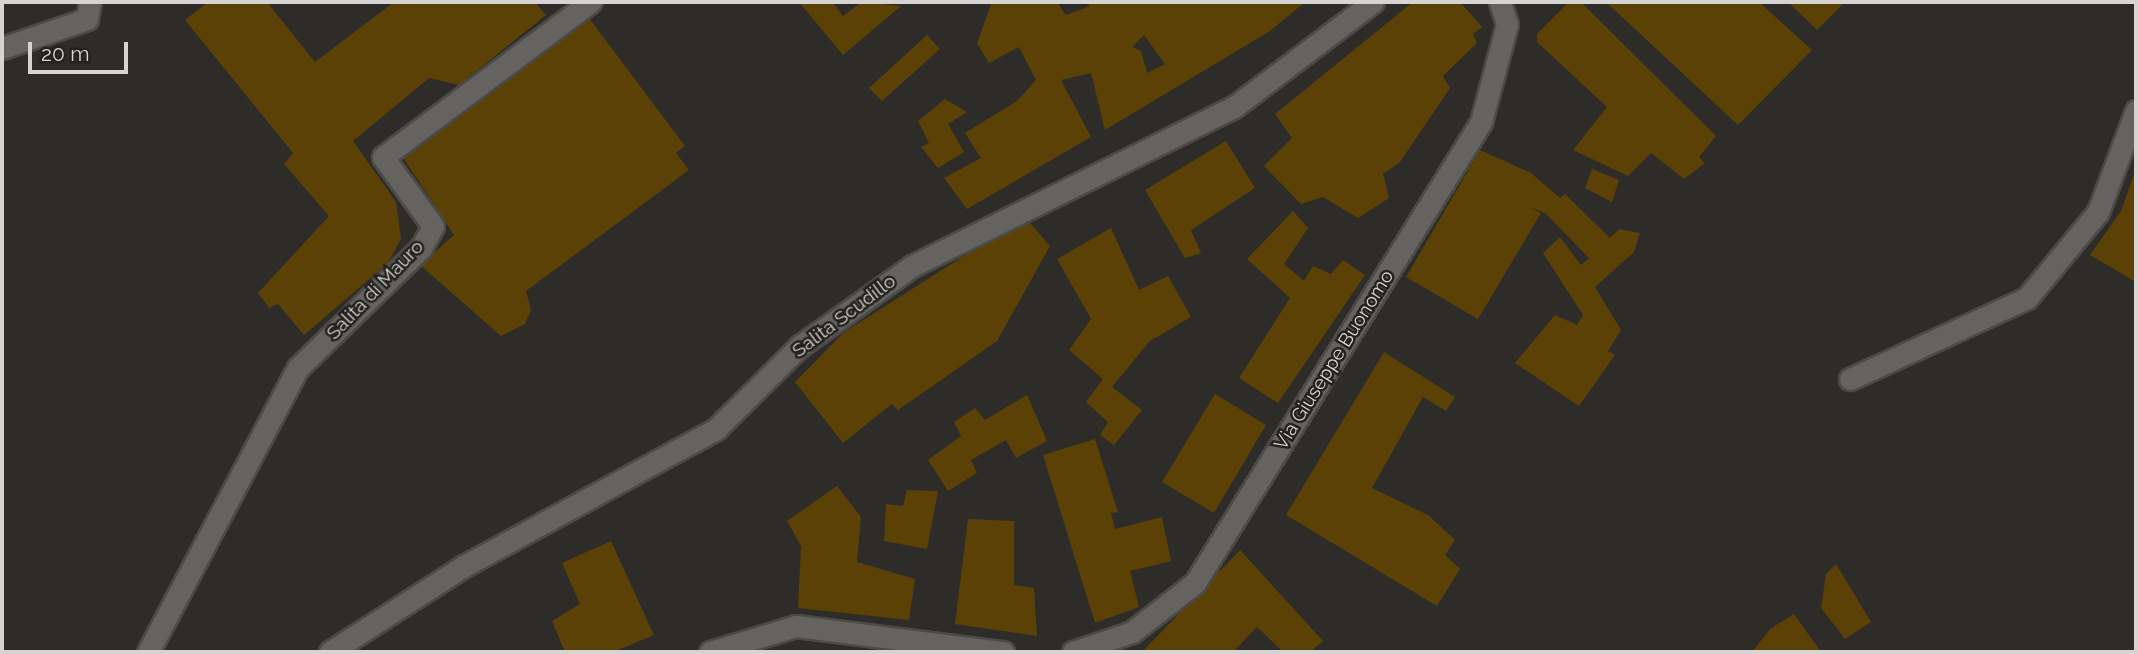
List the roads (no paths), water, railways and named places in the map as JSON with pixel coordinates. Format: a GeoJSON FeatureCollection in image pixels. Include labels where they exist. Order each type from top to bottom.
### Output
{"type":"FeatureCollection","features":[{"type":"Feature","properties":{"kind":"street"},"geometry":{"type":"LineString","coordinates":[[2,48],[88,19],[90,2]]}},
{"type":"Feature","properties":{"kind":"street","name":"Salita di Mauro"},"geometry":{"type":"LineString","coordinates":[[148,652],[298,368],[421,248],[433,226],[383,157],[590,2]]}},
{"type":"Feature","properties":{"kind":"street","name":"Via Giuseppe Buonomo"},"geometry":{"type":"LineString","coordinates":[[1073,652],[1132,632],[1195,583],[1481,122],[1507,24],[1500,2]]}},
{"type":"Feature","properties":{"kind":"street","name":"Salita Scudillo"},"geometry":{"type":"LineString","coordinates":[[330,652],[464,566],[716,429],[800,346],[912,266],[1234,107],[1366,4]]}},
{"type":"Feature","properties":{"kind":"street"},"geometry":{"type":"LineString","coordinates":[[1850,379],[2027,298],[2098,212],[2136,111]]}},
{"type":"Feature","properties":{"kind":"street"},"geometry":{"type":"LineString","coordinates":[[710,652],[796,626],[1003,652]]}}]}
